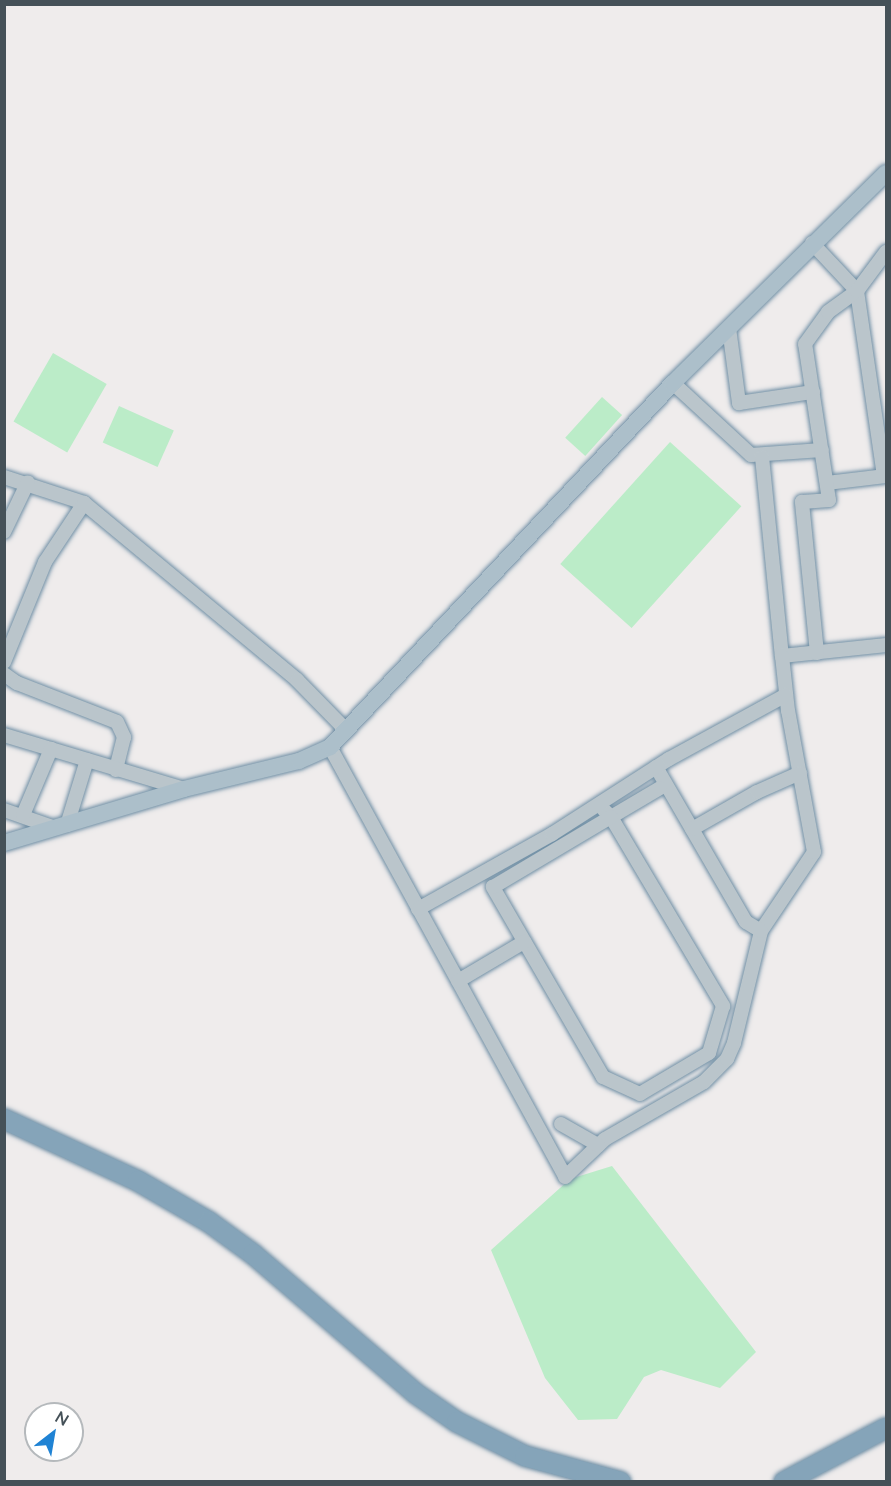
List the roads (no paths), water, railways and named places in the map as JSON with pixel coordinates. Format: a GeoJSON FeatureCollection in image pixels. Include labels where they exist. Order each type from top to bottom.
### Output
{"type":"FeatureCollection","features":[{"type":"Feature","properties":{"kind":"highway"},"geometry":{"type":"LineString","coordinates":[[4,1119],[138,1181],[208,1222],[253,1254],[415,1393],[457,1422],[525,1456],[621,1482]]}},
{"type":"Feature","properties":{"kind":"highway"},"geometry":{"type":"LineString","coordinates":[[4,1132],[140,1196],[204,1234],[270,1282],[408,1404],[452,1435],[500,1460],[567,1482]]}},
{"type":"Feature","properties":{"kind":"highway"},"geometry":{"type":"LineString","coordinates":[[784,1482],[886,1428]]}},
{"type":"Feature","properties":{"kind":"main road"},"geometry":{"type":"LineString","coordinates":[[4,843],[184,789],[299,761],[330,747],[673,383],[812,243],[886,173]]}},
{"type":"Feature","properties":{"kind":"street"},"geometry":{"type":"LineString","coordinates":[[812,243],[857,291],[885,476],[827,483]]}},
{"type":"Feature","properties":{"kind":"street"},"geometry":{"type":"LineString","coordinates":[[817,653],[802,502],[830,500],[805,344],[828,312],[857,291],[886,252]]}},
{"type":"Feature","properties":{"kind":"street"},"geometry":{"type":"LineString","coordinates":[[729,328],[739,403],[813,392]]}},
{"type":"Feature","properties":{"kind":"street"},"geometry":{"type":"LineString","coordinates":[[673,383],[745,451],[762,457],[822,450]]}},
{"type":"Feature","properties":{"kind":"street"},"geometry":{"type":"LineString","coordinates":[[330,747],[565,1176],[598,1145],[677,1100],[727,1059],[734,1043],[761,931],[814,852],[786,695],[762,457]]}},
{"type":"Feature","properties":{"kind":"street"},"geometry":{"type":"LineString","coordinates":[[4,477],[28,482],[84,503],[297,680],[347,731]]}},
{"type":"Feature","properties":{"kind":"street"},"geometry":{"type":"LineString","coordinates":[[4,532],[28,482]]}},
{"type":"Feature","properties":{"kind":"street"},"geometry":{"type":"LineString","coordinates":[[4,662],[45,562],[84,503]]}},
{"type":"Feature","properties":{"kind":"street"},"geometry":{"type":"LineString","coordinates":[[782,656],[886,645]]}},
{"type":"Feature","properties":{"kind":"street"},"geometry":{"type":"LineString","coordinates":[[4,674],[17,683],[117,722],[124,737],[116,770]]}},
{"type":"Feature","properties":{"kind":"street"},"geometry":{"type":"LineString","coordinates":[[418,909],[482,874],[657,767],[786,695]]}},
{"type":"Feature","properties":{"kind":"street"},"geometry":{"type":"LineString","coordinates":[[6,739],[51,749],[184,789]]}},
{"type":"Feature","properties":{"kind":"street"},"geometry":{"type":"LineString","coordinates":[[23,815],[51,749]]}},
{"type":"Feature","properties":{"kind":"street"},"geometry":{"type":"LineString","coordinates":[[4,810],[61,826],[87,760]]}},
{"type":"Feature","properties":{"kind":"street"},"geometry":{"type":"LineString","coordinates":[[657,767],[746,922],[761,931]]}},
{"type":"Feature","properties":{"kind":"street"},"geometry":{"type":"LineString","coordinates":[[692,829],[757,792],[800,773]]}},
{"type":"Feature","properties":{"kind":"street"},"geometry":{"type":"LineString","coordinates":[[493,887],[660,788]]}},
{"type":"Feature","properties":{"kind":"street"},"geometry":{"type":"LineString","coordinates":[[482,874],[493,887],[603,1077],[640,1094],[709,1053],[723,1006],[611,817],[598,804]]}},
{"type":"Feature","properties":{"kind":"street"},"geometry":{"type":"LineString","coordinates":[[458,981],[524,942]]}},
{"type":"Feature","properties":{"kind":"street"},"geometry":{"type":"LineString","coordinates":[[561,1124],[598,1145]]}}]}
